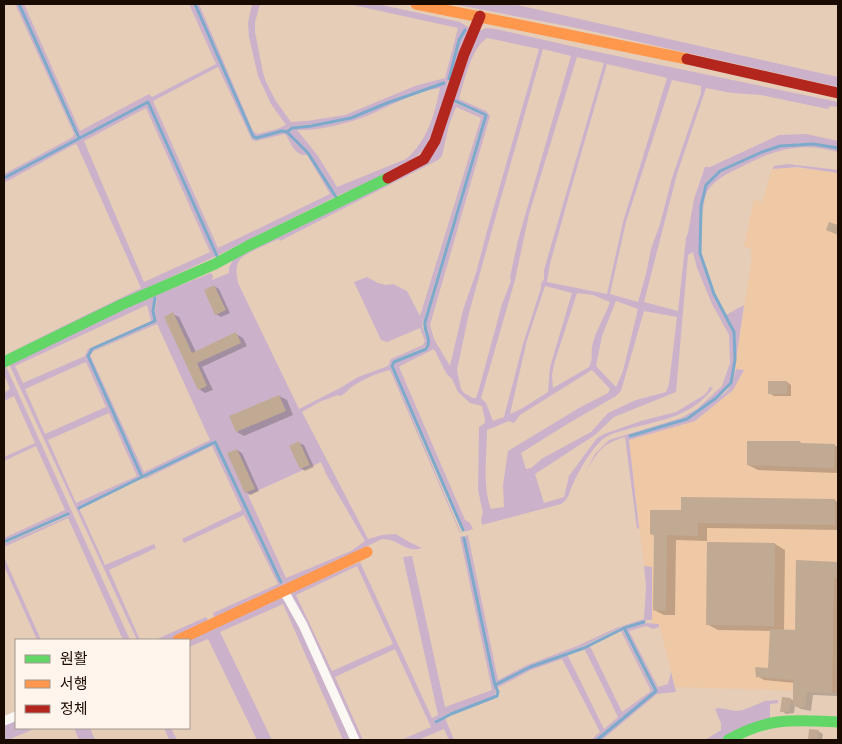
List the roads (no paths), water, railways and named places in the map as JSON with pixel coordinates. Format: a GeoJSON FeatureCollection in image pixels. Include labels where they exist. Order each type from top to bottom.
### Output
{"type":"FeatureCollection","features":[{"type":"Feature","properties":{"kind":"street"},"geometry":{"type":"LineString","coordinates":[[416,4],[646,50],[838,93]]}},
{"type":"Feature","properties":{"kind":"street"},"geometry":{"type":"LineString","coordinates":[[4,362],[123,304],[215,264],[424,159],[436,141],[464,54],[480,16]]}},
{"type":"Feature","properties":{"kind":"street"},"geometry":{"type":"LineString","coordinates":[[180,639],[367,552]]}},
{"type":"Feature","properties":{"kind":"street"},"geometry":{"type":"LineString","coordinates":[[284,592],[303,625],[355,740]]}},
{"type":"Feature","properties":{"kind":"street"},"geometry":{"type":"LineString","coordinates":[[728,740],[743,730],[764,722],[781,720],[838,722]]}},
{"type":"Feature","properties":{"kind":"waterway"},"geometry":{"type":"LineString","coordinates":[[19,4],[79,138]]}},
{"type":"Feature","properties":{"kind":"waterway"},"geometry":{"type":"LineString","coordinates":[[195,4],[253,136],[256,138],[282,131],[287,132],[308,153],[336,197]]}},
{"type":"Feature","properties":{"kind":"waterway"},"geometry":{"type":"LineString","coordinates":[[449,79],[459,40],[465,30]]}},
{"type":"Feature","properties":{"kind":"waterway"},"geometry":{"type":"LineString","coordinates":[[287,132],[292,128],[351,118],[444,83]]}},
{"type":"Feature","properties":{"kind":"waterway"},"geometry":{"type":"LineString","coordinates":[[455,101],[486,115],[425,322],[428,345],[426,349],[394,362],[392,366],[463,530]]}},
{"type":"Feature","properties":{"kind":"waterway"},"geometry":{"type":"LineString","coordinates":[[4,178],[148,102],[217,256]]}},
{"type":"Feature","properties":{"kind":"waterway"},"geometry":{"type":"LineString","coordinates":[[630,436],[687,419],[716,398],[731,383],[735,360],[734,332],[714,294],[700,253],[701,206],[706,185],[720,171],[780,146],[813,144],[838,148]]}},
{"type":"Feature","properties":{"kind":"waterway"},"geometry":{"type":"LineString","coordinates":[[79,508],[142,477],[88,356],[92,349],[155,321],[153,311],[155,298]]}},
{"type":"Feature","properties":{"kind":"waterway"},"geometry":{"type":"LineString","coordinates":[[142,477],[215,442],[281,582]]}},
{"type":"Feature","properties":{"kind":"waterway"},"geometry":{"type":"LineString","coordinates":[[4,542],[68,514]]}},
{"type":"Feature","properties":{"kind":"waterway"},"geometry":{"type":"LineString","coordinates":[[464,538],[495,685],[530,667],[584,648],[624,628],[644,622]]}},
{"type":"Feature","properties":{"kind":"waterway"},"geometry":{"type":"LineString","coordinates":[[597,740],[656,691],[624,628]]}},
{"type":"Feature","properties":{"kind":"waterway"},"geometry":{"type":"LineString","coordinates":[[436,722],[497,696],[498,692],[495,685]]}}]}
